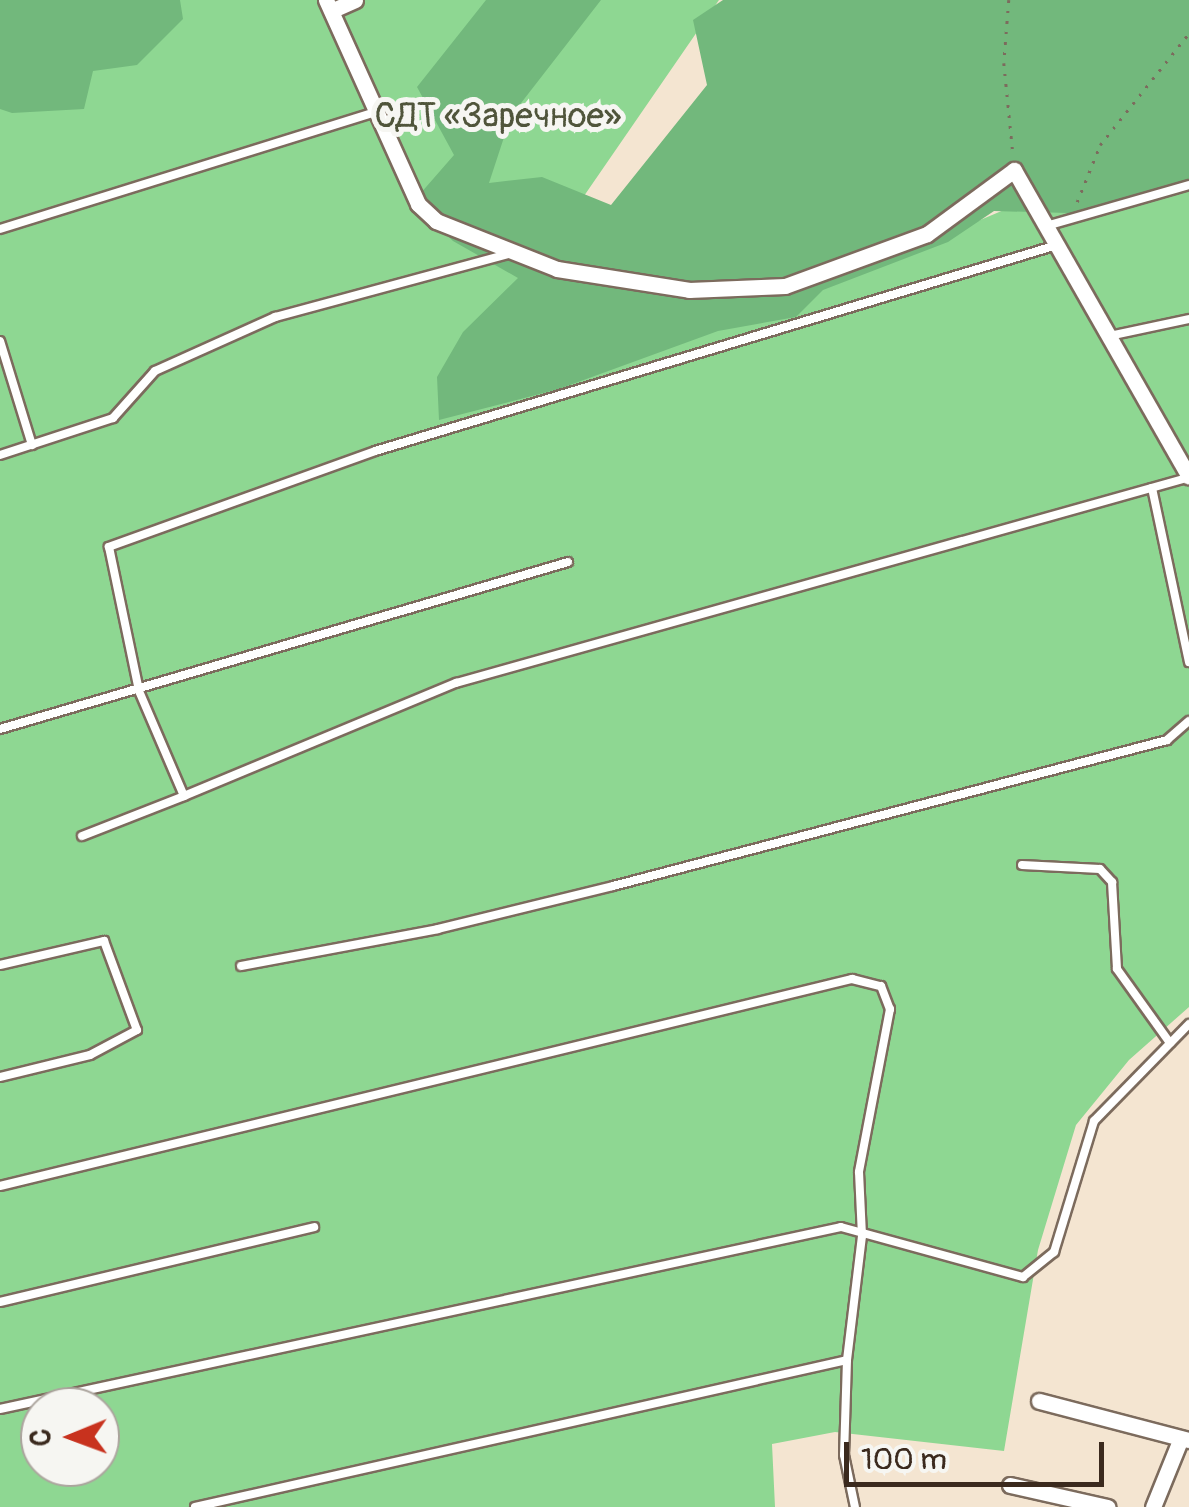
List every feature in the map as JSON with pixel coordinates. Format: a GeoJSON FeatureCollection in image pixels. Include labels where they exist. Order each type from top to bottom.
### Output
{"type":"FeatureCollection","features":[{"type":"Feature","properties":{"kind":"street"},"geometry":{"type":"LineString","coordinates":[[355,0],[330,5],[418,204],[436,221],[508,254],[614,281],[689,290],[786,286],[912,241],[994,190],[1014,170],[1188,474]]}},
{"type":"Feature","properties":{"kind":"street"},"geometry":{"type":"LineString","coordinates":[[1039,1401],[1185,1439],[1153,1507]]}},
{"type":"Feature","properties":{"kind":"street"},"geometry":{"type":"LineString","coordinates":[[1010,1486],[1108,1507]]}},
{"type":"Feature","properties":{"kind":"lane"},"geometry":{"type":"LineString","coordinates":[[0,229],[376,112]]}},
{"type":"Feature","properties":{"kind":"lane"},"geometry":{"type":"LineString","coordinates":[[1046,226],[1189,185]]}},
{"type":"Feature","properties":{"kind":"lane"},"geometry":{"type":"LineString","coordinates":[[184,796],[139,691],[108,547],[375,451],[1057,245]]}},
{"type":"Feature","properties":{"kind":"lane"},"geometry":{"type":"LineString","coordinates":[[0,455],[113,418],[154,370],[274,317],[508,254]]}},
{"type":"Feature","properties":{"kind":"lane"},"geometry":{"type":"LineString","coordinates":[[1109,336],[1189,319]]}},
{"type":"Feature","properties":{"kind":"lane"},"geometry":{"type":"LineString","coordinates":[[0,341],[32,445]]}},
{"type":"Feature","properties":{"kind":"lane"},"geometry":{"type":"LineString","coordinates":[[82,836],[456,682],[1152,488],[1188,474]]}},
{"type":"Feature","properties":{"kind":"lane"},"geometry":{"type":"LineString","coordinates":[[1152,488],[1189,662]]}},
{"type":"Feature","properties":{"kind":"lane"},"geometry":{"type":"LineString","coordinates":[[0,729],[568,562]]}},
{"type":"Feature","properties":{"kind":"lane"},"geometry":{"type":"LineString","coordinates":[[241,966],[438,929],[613,886],[1168,740],[1189,721]]}},
{"type":"Feature","properties":{"kind":"lane"},"geometry":{"type":"LineString","coordinates":[[1022,865],[1100,869],[1112,882],[1118,969],[1170,1044]]}},
{"type":"Feature","properties":{"kind":"lane"},"geometry":{"type":"LineString","coordinates":[[0,965],[104,941],[138,1030],[90,1055],[0,1077]]}},
{"type":"Feature","properties":{"kind":"lane"},"geometry":{"type":"LineString","coordinates":[[0,1186],[852,980],[881,986],[890,1009],[859,1172],[862,1236],[847,1360],[844,1456],[856,1507]]}},
{"type":"Feature","properties":{"kind":"lane"},"geometry":{"type":"LineString","coordinates":[[0,1408],[660,1261],[841,1227],[862,1236],[1023,1277],[1054,1252],[1094,1121],[1189,1024]]}},
{"type":"Feature","properties":{"kind":"lane"},"geometry":{"type":"LineString","coordinates":[[0,1302],[314,1227]]}},
{"type":"Feature","properties":{"kind":"lane"},"geometry":{"type":"LineString","coordinates":[[195,1507],[847,1360]]}},
{"type":"Feature","properties":{"kind":"path"},"geometry":{"type":"LineString","coordinates":[[1008,0],[1004,62],[1014,170]]}},
{"type":"Feature","properties":{"kind":"path"},"geometry":{"type":"LineString","coordinates":[[1074,207],[1100,145],[1189,33]]}},
{"type":"Feature","properties":{"kind":"green space"},"geometry":{"type":"Polygon","coordinates":[[[0,0],[180,0],[183,19],[137,65],[93,71],[84,109],[12,113],[0,109],[0,0]]]}},
{"type":"Feature","properties":{"kind":"green space","name":"СДТ «Заречное»"},"geometry":{"type":"Polygon","coordinates":[[[170,0],[719,0],[533,270],[841,279],[1023,202],[1189,166],[1189,1007],[1129,1060],[1076,1125],[1038,1250],[1004,1451],[835,1432],[772,1444],[775,1507],[0,1507],[0,107],[170,0]]]}},
{"type":"Feature","properties":{"kind":"green space","name":"СДТ «Заречное»"},"geometry":{"type":"Polygon","coordinates":[[[486,0],[601,0],[511,116],[489,183],[542,177],[611,205],[707,85],[693,20],[723,0],[1189,0],[1189,181],[1103,214],[994,211],[948,242],[823,290],[796,317],[718,331],[559,389],[439,420],[437,377],[463,332],[518,278],[453,241],[413,202],[454,155],[417,87],[486,0]]]}}]}
